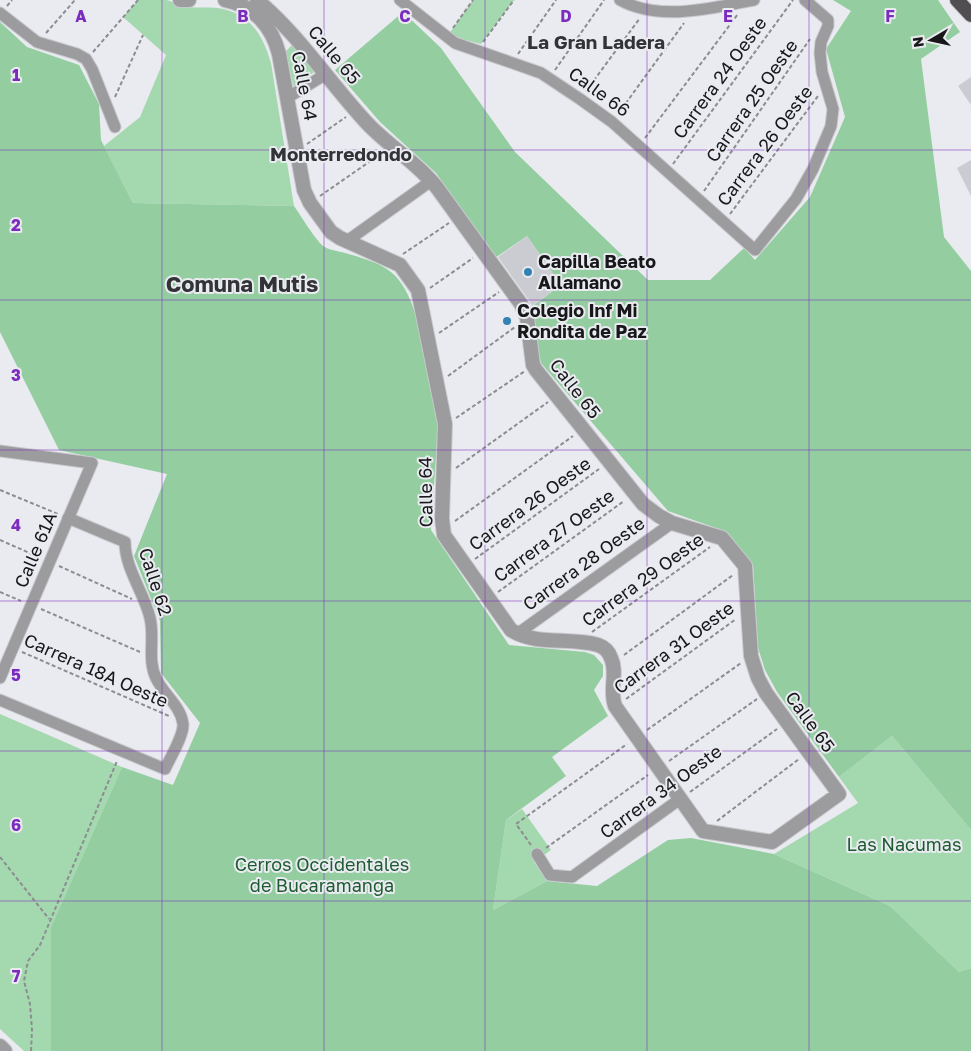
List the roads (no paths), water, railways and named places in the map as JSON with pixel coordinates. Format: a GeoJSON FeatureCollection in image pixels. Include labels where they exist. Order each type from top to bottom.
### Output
{"type":"FeatureCollection","features":[{"type":"Feature","properties":{"kind":"highway"},"geometry":{"type":"LineString","coordinates":[[957,0],[971,15]]}},
{"type":"Feature","properties":{"kind":"highway"},"geometry":{"type":"LineString","coordinates":[[966,0],[971,9]]}},
{"type":"Feature","properties":{"kind":"street"},"geometry":{"type":"LineString","coordinates":[[180,0],[189,0]]}},
{"type":"Feature","properties":{"kind":"street"},"geometry":{"type":"LineString","coordinates":[[225,0],[242,4],[254,12],[272,34],[277,46],[287,41],[291,32]]}},
{"type":"Feature","properties":{"kind":"street","name":"Calle 65"},"geometry":{"type":"LineString","coordinates":[[257,0],[291,32],[372,128],[431,181],[521,304],[527,318],[534,366],[540,376],[634,493],[648,509],[672,523],[722,538],[745,566],[751,656],[758,678],[766,693],[840,794],[772,842],[703,831],[680,799]]}},
{"type":"Feature","properties":{"kind":"street","name":"Calle 66"},"geometry":{"type":"LineString","coordinates":[[400,0],[446,38],[455,43],[535,70],[580,99],[612,122],[755,250],[791,206],[812,169],[833,118],[832,101],[822,72],[820,47],[828,23],[826,17],[805,0]]}},
{"type":"Feature","properties":{"kind":"street"},"geometry":{"type":"LineString","coordinates":[[620,0],[647,9],[693,11],[750,1]]}},
{"type":"Feature","properties":{"kind":"street"},"geometry":{"type":"LineString","coordinates":[[0,13],[38,42],[77,54],[86,59],[115,127]]}},
{"type":"Feature","properties":{"kind":"street","name":"Calle 64"},"geometry":{"type":"LineString","coordinates":[[277,46],[304,190],[310,203],[331,232],[393,261],[404,269],[420,296],[446,424],[443,529],[465,566],[488,599],[507,625],[517,634]]}},
{"type":"Feature","properties":{"kind":"street"},"geometry":{"type":"LineString","coordinates":[[287,98],[326,74]]}},
{"type":"Feature","properties":{"kind":"street"},"geometry":{"type":"LineString","coordinates":[[347,241],[431,181]]}},
{"type":"Feature","properties":{"kind":"street","name":"Calle 61A"},"geometry":{"type":"LineString","coordinates":[[0,452],[92,463],[0,678]]}},
{"type":"Feature","properties":{"kind":"street","name":"Calle 62"},"geometry":{"type":"LineString","coordinates":[[0,700],[165,770],[183,730],[180,713],[155,677],[152,657],[152,632],[146,605],[127,559],[125,542],[68,518]]}},
{"type":"Feature","properties":{"kind":"street","name":"Carrera 28 Oeste"},"geometry":{"type":"LineString","coordinates":[[517,634],[672,523]]}},
{"type":"Feature","properties":{"kind":"street"},"geometry":{"type":"LineString","coordinates":[[517,634],[597,645],[609,653],[613,662],[612,693],[615,706],[680,799]]}},
{"type":"Feature","properties":{"kind":"street","name":"Carrera 34 Oeste"},"geometry":{"type":"LineString","coordinates":[[536,854],[550,875],[572,877],[680,799]]}},
{"type":"Feature","properties":{"kind":"street"},"geometry":{"type":"LineString","coordinates":[[0,1046],[5,1051]]}},
{"type":"Feature","properties":{"kind":"place","name":"Capilla Beato Allamano"},"geometry":{"type":"Point","coordinates":[528,272]}},
{"type":"Feature","properties":{"kind":"place","name":"Colegio Inf Mi Rondita de Paz"},"geometry":{"type":"Point","coordinates":[507,321]}},
{"type":"Feature","properties":{"kind":"district","name":"La Gran Ladera"},"geometry":{"type":"Point","coordinates":[596,42]}},
{"type":"Feature","properties":{"kind":"district","name":"Monterredondo"},"geometry":{"type":"Point","coordinates":[341,154]}},
{"type":"Feature","properties":{"kind":"district","name":"Comuna Mutis"},"geometry":{"type":"Point","coordinates":[242,284]}},
{"type":"Feature","properties":{"kind":"park label","name":"Las Nacumas"},"geometry":{"type":"Point","coordinates":[904,845]}},
{"type":"Feature","properties":{"kind":"park label","name":"Cerros Occidentales de Bucaramanga"},"geometry":{"type":"Point","coordinates":[322,875]}}]}
